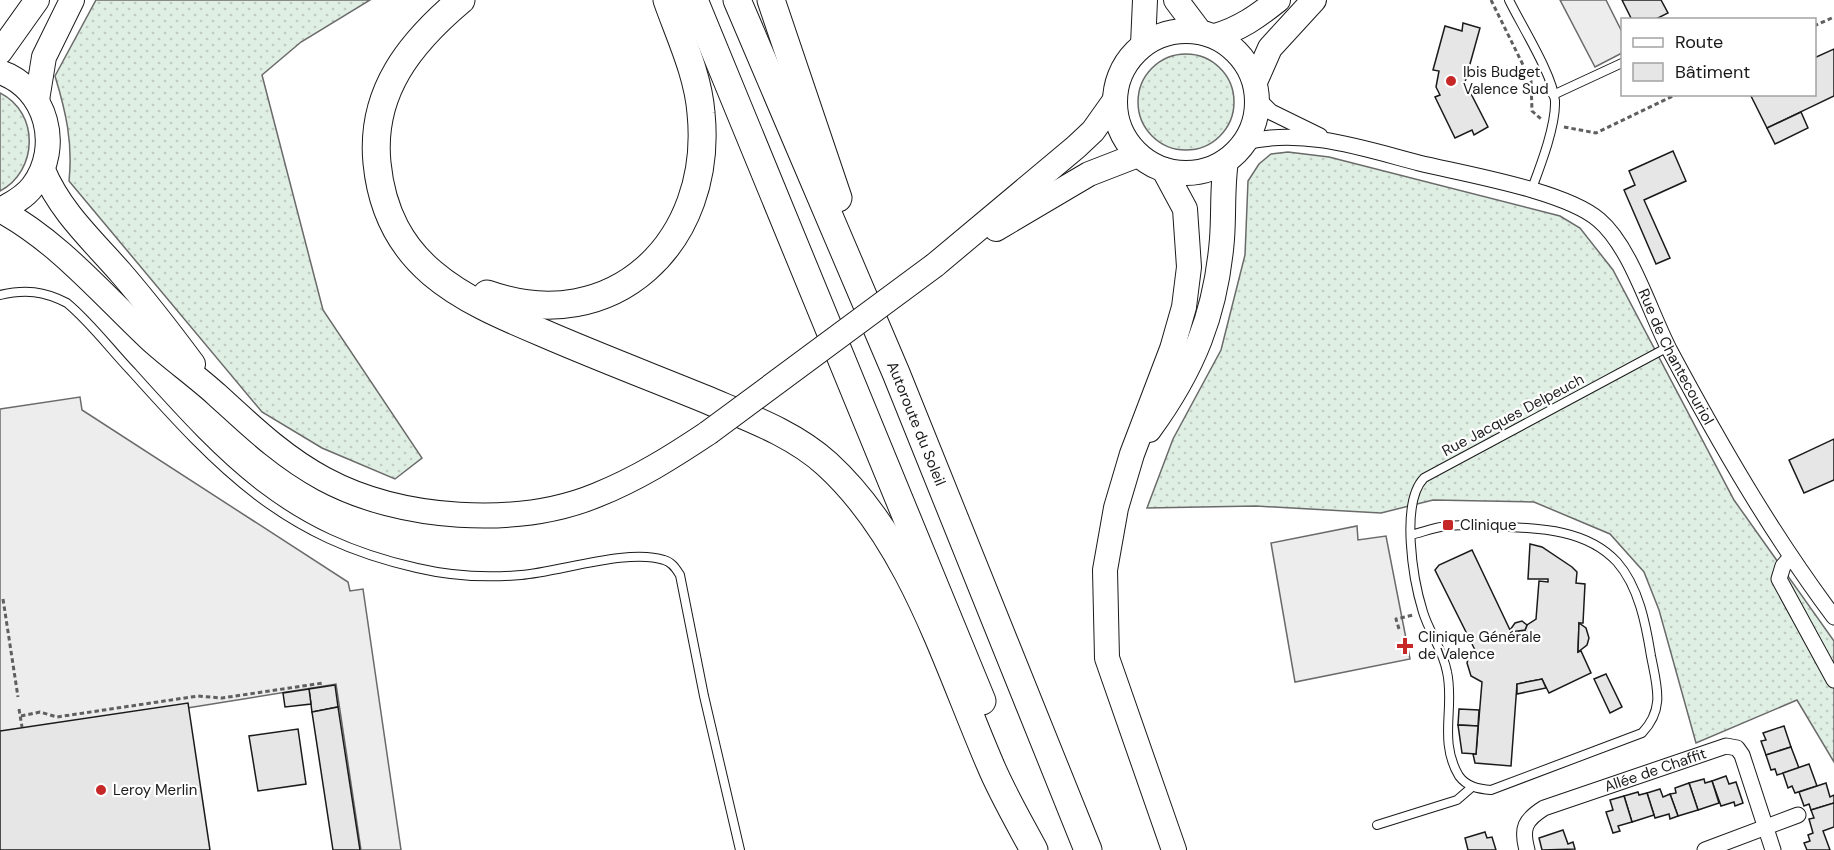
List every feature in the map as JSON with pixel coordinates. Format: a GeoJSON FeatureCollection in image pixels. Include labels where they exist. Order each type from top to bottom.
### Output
{"type":"FeatureCollection","features":[{"type":"Feature","properties":{"kind":"highway"},"geometry":{"type":"LineString","coordinates":[[461,0],[414,44],[393,76],[379,113],[375,150],[378,177],[389,215],[407,248],[434,277],[480,307],[765,425],[825,462],[870,512],[896,554],[921,602],[992,769],[1034,850]]}},
{"type":"Feature","properties":{"kind":"highway"},"geometry":{"type":"LineString","coordinates":[[480,0],[442,33],[416,63],[400,90],[390,124],[388,154],[392,186],[402,216],[411,231],[429,254],[454,277],[503,299],[544,305],[580,302],[626,284],[667,249],[695,197],[701,166],[701,112],[694,75],[667,0]]}},
{"type":"Feature","properties":{"kind":"highway"},"geometry":{"type":"LineString","coordinates":[[694,0],[870,423],[1041,850]]}},
{"type":"Feature","properties":{"kind":"highway","name":"Autoroute du Soleil"},"geometry":{"type":"LineString","coordinates":[[737,0],[890,358],[1088,850]]}},
{"type":"Feature","properties":{"kind":"highway"},"geometry":{"type":"LineString","coordinates":[[771,0],[890,358]]}},
{"type":"Feature","properties":{"kind":"main road"},"geometry":{"type":"LineString","coordinates":[[0,52],[38,0]]}},
{"type":"Feature","properties":{"kind":"main road"},"geometry":{"type":"LineString","coordinates":[[37,100],[44,57],[72,0]]}},
{"type":"Feature","properties":{"kind":"main road"},"geometry":{"type":"LineString","coordinates":[[1143,45],[1145,0]]}},
{"type":"Feature","properties":{"kind":"main road"},"geometry":{"type":"LineString","coordinates":[[1176,0],[1207,34],[1240,55],[1256,90]]}},
{"type":"Feature","properties":{"kind":"main road"},"geometry":{"type":"LineString","coordinates":[[1278,0],[1256,18],[1233,31],[1207,34],[1180,31],[1161,35],[1143,45],[1128,60],[1119,79],[1115,100],[1117,120],[1125,139],[1138,155],[1164,170],[1185,173],[1207,170],[1226,161],[1245,142],[1252,128],[1256,90],[1270,48],[1281,32],[1314,0]]}},
{"type":"Feature","properties":{"kind":"main road"},"geometry":{"type":"LineString","coordinates":[[0,72],[16,80],[37,100],[45,116],[48,134],[48,152],[43,170],[26,194],[0,210],[35,230],[55,246],[152,341],[261,437],[324,479],[359,495],[399,507],[431,511],[508,514],[550,508],[595,496],[646,472],[708,433],[935,265],[1076,147],[1093,131],[1115,100]]}},
{"type":"Feature","properties":{"kind":"main road"},"geometry":{"type":"LineString","coordinates":[[935,265],[1089,174],[1138,155]]}},
{"type":"Feature","properties":{"kind":"main road"},"geometry":{"type":"LineString","coordinates":[[1132,454],[1170,402],[1199,348],[1210,311],[1222,240],[1223,179],[1226,161]]}},
{"type":"Feature","properties":{"kind":"main road"},"geometry":{"type":"LineString","coordinates":[[43,170],[69,215],[167,328],[216,395]]}},
{"type":"Feature","properties":{"kind":"main road"},"geometry":{"type":"LineString","coordinates":[[1164,170],[1185,209],[1189,235],[1189,267],[1184,307],[1172,349],[1132,454],[1116,508],[1105,570],[1107,658],[1174,850]]}},
{"type":"Feature","properties":{"kind":"street","name":"Rue de Chantecouriol"},"geometry":{"type":"LineString","coordinates":[[1256,90],[1271,112],[1328,140]]}},
{"type":"Feature","properties":{"kind":"street","name":"Rue de Chantecouriol"},"geometry":{"type":"LineString","coordinates":[[1245,142],[1276,136],[1328,140],[1532,191],[1578,205],[1599,220],[1618,240],[1668,347],[1726,455],[1790,558],[1834,617]]}},
{"type":"Feature","properties":{"kind":"street"},"geometry":{"type":"LineString","coordinates":[[1790,558],[1783,566],[1779,579],[1834,680]]}},
{"type":"Feature","properties":{"kind":"street","name":"Allée de Chaffit"},"geometry":{"type":"LineString","coordinates":[[1527,850],[1522,832],[1528,819],[1544,808],[1726,746],[1737,748],[1742,755],[1773,850]]}},
{"type":"Feature","properties":{"kind":"street"},"geometry":{"type":"LineString","coordinates":[[1705,850],[1798,815]]}},
{"type":"Feature","properties":{"kind":"lane"},"geometry":{"type":"LineString","coordinates":[[1509,0],[1547,77],[1553,95],[1551,123],[1532,191]]}},
{"type":"Feature","properties":{"kind":"lane"},"geometry":{"type":"LineString","coordinates":[[1553,95],[1621,64]]}},
{"type":"Feature","properties":{"kind":"lane"},"geometry":{"type":"LineString","coordinates":[[0,295],[32,291],[50,294],[67,303],[226,472],[277,511],[345,546],[418,568],[470,575],[522,575],[622,559],[666,560],[680,575],[704,696],[740,850]]}},
{"type":"Feature","properties":{"kind":"lane","name":"Rue Jacques Delpeuch"},"geometry":{"type":"LineString","coordinates":[[1472,788],[1460,778],[1448,741],[1448,674],[1423,612],[1411,555],[1415,493],[1424,478],[1668,347]]}},
{"type":"Feature","properties":{"kind":"lane"},"geometry":{"type":"LineString","coordinates":[[1377,825],[1457,800],[1472,788],[1491,790],[1642,733],[1653,722],[1658,706],[1651,653],[1638,601],[1630,581],[1617,562],[1591,542],[1574,535],[1533,528],[1448,525],[1411,535]]}},
{"type":"Feature","properties":{"kind":"path"},"geometry":{"type":"LineString","coordinates":[[1816,26],[1834,17]]}},
{"type":"Feature","properties":{"kind":"path"},"geometry":{"type":"LineString","coordinates":[[3,599],[2,606],[18,697]]}},
{"type":"Feature","properties":{"kind":"path"},"geometry":{"type":"LineString","coordinates":[[1399,629],[1396,619],[1402,617]]}},
{"type":"Feature","properties":{"kind":"path"},"geometry":{"type":"LineString","coordinates":[[21,716],[40,712],[57,717],[198,696],[222,698],[322,683]]}},
{"type":"Feature","properties":{"kind":"path"},"geometry":{"type":"LineString","coordinates":[[20,709],[22,727]]}},
{"type":"Feature","properties":{"kind":"green space"},"geometry":{"type":"Polygon","coordinates":[[[96,0],[370,0],[301,42],[262,75],[323,310],[422,458],[395,479],[322,448],[262,412],[69,181],[68,128],[55,76],[96,0]]]}},
{"type":"Feature","properties":{"kind":"green space"},"geometry":{"type":"Polygon","coordinates":[[[1177,54],[1195,54],[1213,62],[1226,75],[1234,93],[1231,121],[1213,142],[1195,150],[1177,150],[1159,142],[1146,129],[1138,111],[1138,93],[1146,75],[1159,62],[1177,54]]]}},
{"type":"Feature","properties":{"kind":"green space"},"geometry":{"type":"Polygon","coordinates":[[[0,93],[13,102],[22,114],[28,128],[29,142],[22,170],[13,182],[0,191],[0,93]]]}},
{"type":"Feature","properties":{"kind":"green space"},"geometry":{"type":"Polygon","coordinates":[[[1288,152],[1329,157],[1560,216],[1580,228],[1613,270],[1734,500],[1834,641],[1834,762],[1797,700],[1696,743],[1659,610],[1644,572],[1610,534],[1534,502],[1433,500],[1381,513],[1256,506],[1147,508],[1173,439],[1221,350],[1245,255],[1248,181],[1259,164],[1271,154],[1288,152]]]}},
{"type":"Feature","properties":{"kind":"shaded area"},"geometry":{"type":"Polygon","coordinates":[[[1560,0],[1606,0],[1621,30],[1621,54],[1595,67],[1560,0]]]}},
{"type":"Feature","properties":{"kind":"shaded area"},"geometry":{"type":"Polygon","coordinates":[[[80,397],[82,410],[348,582],[350,591],[363,589],[401,850],[361,850],[336,684],[181,709],[0,732],[0,409],[80,397]]]}},
{"type":"Feature","properties":{"kind":"shaded area"},"geometry":{"type":"Polygon","coordinates":[[[1357,526],[1358,540],[1386,536],[1410,659],[1295,682],[1271,543],[1357,526]]]}},
{"type":"Feature","properties":{"kind":"building"},"geometry":{"type":"Polygon","coordinates":[[[1622,0],[1661,0],[1668,13],[1658,18],[1631,18],[1622,0]]]}},
{"type":"Feature","properties":{"kind":"building","name":"Ibis Budget Valence Sud"},"geometry":{"type":"Polygon","coordinates":[[[1463,23],[1480,28],[1465,82],[1488,127],[1474,135],[1472,130],[1455,138],[1435,97],[1440,95],[1436,87],[1439,71],[1433,70],[1445,26],[1462,31],[1463,23]]]}},
{"type":"Feature","properties":{"kind":"building"},"geometry":{"type":"Polygon","coordinates":[[[1834,49],[1834,96],[1767,128],[1751,96],[1816,96],[1816,57],[1834,49]]]}},
{"type":"Feature","properties":{"kind":"building"},"geometry":{"type":"Polygon","coordinates":[[[1801,112],[1808,128],[1775,144],[1767,128],[1801,112]]]}},
{"type":"Feature","properties":{"kind":"building"},"geometry":{"type":"Polygon","coordinates":[[[1673,151],[1686,181],[1644,200],[1670,258],[1656,264],[1624,190],[1635,185],[1629,171],[1673,151]]]}},
{"type":"Feature","properties":{"kind":"building"},"geometry":{"type":"Polygon","coordinates":[[[1834,439],[1834,480],[1804,493],[1789,460],[1834,439]]]}},
{"type":"Feature","properties":{"kind":"building"},"geometry":{"type":"Polygon","coordinates":[[[1530,544],[1542,547],[1572,567],[1577,572],[1576,583],[1585,584],[1583,623],[1579,623],[1578,652],[1581,651],[1591,673],[1549,693],[1542,679],[1517,684],[1511,766],[1475,763],[1473,754],[1476,754],[1482,682],[1471,676],[1467,663],[1469,655],[1475,650],[1435,570],[1439,565],[1472,550],[1511,632],[1525,630],[1527,625],[1536,619],[1539,581],[1548,582],[1548,579],[1528,579],[1530,544]]]}},
{"type":"Feature","properties":{"kind":"building"},"geometry":{"type":"Polygon","coordinates":[[[1522,621],[1527,625],[1525,630],[1511,632],[1515,623],[1522,621]]]}},
{"type":"Feature","properties":{"kind":"building"},"geometry":{"type":"Polygon","coordinates":[[[1579,623],[1586,628],[1589,638],[1587,645],[1578,652],[1579,623]]]}},
{"type":"Feature","properties":{"kind":"building"},"geometry":{"type":"Polygon","coordinates":[[[1606,674],[1622,707],[1610,713],[1594,679],[1606,674]]]}},
{"type":"Feature","properties":{"kind":"building"},"geometry":{"type":"Polygon","coordinates":[[[1542,679],[1546,688],[1517,694],[1517,684],[1542,679]]]}},
{"type":"Feature","properties":{"kind":"building"},"geometry":{"type":"Polygon","coordinates":[[[335,685],[338,707],[312,712],[309,689],[335,685]]]}},
{"type":"Feature","properties":{"kind":"building"},"geometry":{"type":"Polygon","coordinates":[[[309,689],[311,704],[285,707],[283,693],[309,689]]]}},
{"type":"Feature","properties":{"kind":"building","name":"Leroy Merlin"},"geometry":{"type":"Polygon","coordinates":[[[188,703],[210,850],[0,850],[0,731],[188,703]]]}},
{"type":"Feature","properties":{"kind":"building"},"geometry":{"type":"Polygon","coordinates":[[[338,707],[360,850],[333,850],[312,712],[338,707]]]}},
{"type":"Feature","properties":{"kind":"building"},"geometry":{"type":"Polygon","coordinates":[[[1459,709],[1479,710],[1478,726],[1458,725],[1459,709]]]}},
{"type":"Feature","properties":{"kind":"building"},"geometry":{"type":"Polygon","coordinates":[[[1458,725],[1478,726],[1476,754],[1462,753],[1458,725]]]}},
{"type":"Feature","properties":{"kind":"building"},"geometry":{"type":"Polygon","coordinates":[[[1784,726],[1791,747],[1766,755],[1761,741],[1766,740],[1763,733],[1784,726]]]}},
{"type":"Feature","properties":{"kind":"building"},"geometry":{"type":"Polygon","coordinates":[[[298,729],[306,784],[258,791],[249,736],[298,729]]]}},
{"type":"Feature","properties":{"kind":"building"},"geometry":{"type":"Polygon","coordinates":[[[1791,747],[1799,768],[1777,775],[1775,769],[1771,770],[1766,755],[1791,747]]]}},
{"type":"Feature","properties":{"kind":"building"},"geometry":{"type":"Polygon","coordinates":[[[1809,764],[1817,786],[1795,793],[1792,786],[1788,788],[1783,773],[1809,764]]]}},
{"type":"Feature","properties":{"kind":"building"},"geometry":{"type":"Polygon","coordinates":[[[1726,776],[1729,784],[1736,782],[1743,803],[1735,806],[1734,802],[1721,806],[1712,781],[1726,776]]]}},
{"type":"Feature","properties":{"kind":"building"},"geometry":{"type":"Polygon","coordinates":[[[1704,779],[1705,783],[1712,781],[1719,803],[1698,810],[1689,783],[1704,779]]]}},
{"type":"Feature","properties":{"kind":"building"},"geometry":{"type":"Polygon","coordinates":[[[1689,783],[1698,810],[1678,816],[1670,794],[1676,793],[1675,788],[1689,783]]]}},
{"type":"Feature","properties":{"kind":"building"},"geometry":{"type":"Polygon","coordinates":[[[1826,783],[1830,797],[1834,795],[1834,803],[1811,810],[1809,804],[1804,806],[1799,792],[1826,783]]]}},
{"type":"Feature","properties":{"kind":"building"},"geometry":{"type":"Polygon","coordinates":[[[1660,789],[1663,797],[1670,794],[1678,816],[1670,819],[1669,814],[1655,818],[1647,793],[1660,789]]]}},
{"type":"Feature","properties":{"kind":"building"},"geometry":{"type":"Polygon","coordinates":[[[1638,792],[1639,795],[1647,793],[1654,815],[1632,822],[1624,796],[1638,792]]]}},
{"type":"Feature","properties":{"kind":"building"},"geometry":{"type":"Polygon","coordinates":[[[1624,796],[1632,822],[1618,826],[1620,831],[1613,833],[1606,812],[1613,810],[1610,800],[1624,796]]]}},
{"type":"Feature","properties":{"kind":"building"},"geometry":{"type":"Polygon","coordinates":[[[1834,803],[1834,827],[1823,831],[1830,850],[1807,850],[1804,843],[1810,841],[1808,835],[1813,833],[1809,819],[1814,818],[1811,810],[1834,803]]]}},
{"type":"Feature","properties":{"kind":"building"},"geometry":{"type":"Polygon","coordinates":[[[1563,830],[1568,844],[1573,842],[1575,849],[1542,850],[1539,838],[1563,830]]]}},
{"type":"Feature","properties":{"kind":"building"},"geometry":{"type":"Polygon","coordinates":[[[1485,832],[1487,838],[1492,837],[1496,850],[1468,850],[1465,838],[1485,832]]]}},
{"type":"Feature","properties":{"kind":"place","name":"Ibis Budget Valence Sud"},"geometry":{"type":"Point","coordinates":[1451,81]}},
{"type":"Feature","properties":{"kind":"place","name":"Clinique"},"geometry":{"type":"Point","coordinates":[1448,525]}},
{"type":"Feature","properties":{"kind":"place","name":"Clinique Générale de Valence"},"geometry":{"type":"Point","coordinates":[1405,646]}},
{"type":"Feature","properties":{"kind":"place","name":"Leroy Merlin"},"geometry":{"type":"Point","coordinates":[101,790]}}]}
